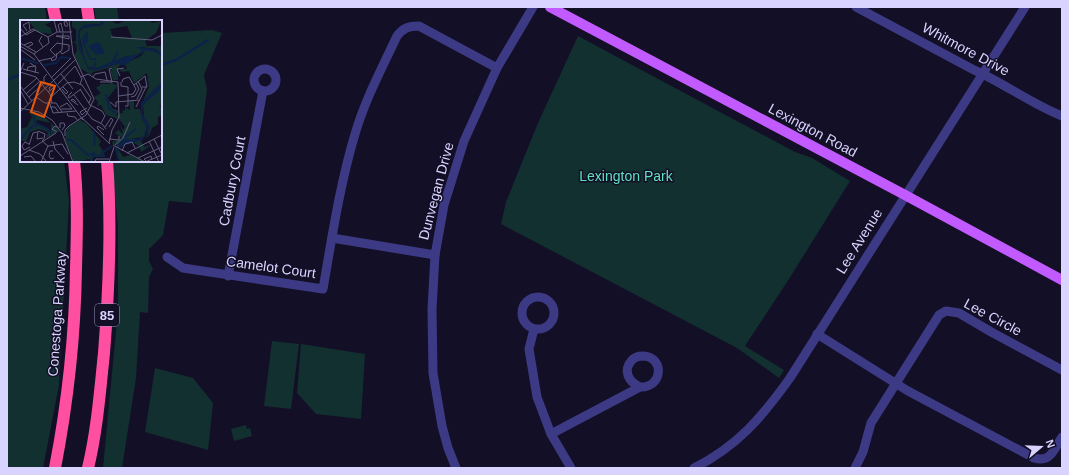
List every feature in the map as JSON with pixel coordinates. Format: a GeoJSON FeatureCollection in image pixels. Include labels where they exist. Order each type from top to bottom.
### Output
{"type":"FeatureCollection","features":[{"type":"Feature","properties":{"kind":"highway"},"geometry":{"type":"LineString","coordinates":[[53,7],[56,20]]}},
{"type":"Feature","properties":{"kind":"highway"},"geometry":{"type":"LineString","coordinates":[[87,7],[89,20]]}},
{"type":"Feature","properties":{"kind":"highway","name":"Conestoga Parkway"},"geometry":{"type":"LineString","coordinates":[[55,468],[64,422],[75,320],[77,239],[74,162]]}},
{"type":"Feature","properties":{"kind":"highway","name":"85"},"geometry":{"type":"LineString","coordinates":[[88,468],[101,380],[107,314],[109,247],[107,162]]}},
{"type":"Feature","properties":{"kind":"main road","name":"Lexington Road"},"geometry":{"type":"LineString","coordinates":[[550,7],[1062,280]]}},
{"type":"Feature","properties":{"kind":"street","name":"Dunvegan Drive"},"geometry":{"type":"LineString","coordinates":[[456,468],[448,448],[442,426],[433,373],[432,309],[434,254],[444,205],[464,141],[497,68],[533,7]]}},
{"type":"Feature","properties":{"kind":"street","name":"Whitmore Drive"},"geometry":{"type":"LineString","coordinates":[[856,7],[994,79],[1044,109],[1062,116]]}},
{"type":"Feature","properties":{"kind":"street","name":"Lee Avenue"},"geometry":{"type":"LineString","coordinates":[[694,468],[725,449],[748,431],[769,407],[790,378],[1025,7]]}},
{"type":"Feature","properties":{"kind":"street"},"geometry":{"type":"LineString","coordinates":[[434,254],[332,238],[343,180],[357,128],[376,80],[397,36],[402,30],[412,26],[419,26],[497,68]]}},
{"type":"Feature","properties":{"kind":"street","name":"Cadbury Court"},"geometry":{"type":"LineString","coordinates":[[228,276],[263,91]]}},
{"type":"Feature","properties":{"kind":"street","name":"Camelot Court"},"geometry":{"type":"LineString","coordinates":[[167,257],[183,268],[228,276],[323,289],[332,238]]}},
{"type":"Feature","properties":{"kind":"street","name":"Lee Circle"},"geometry":{"type":"LineString","coordinates":[[854,468],[863,452],[871,423],[939,315],[946,311],[959,313],[1062,370]]}},
{"type":"Feature","properties":{"kind":"street"},"geometry":{"type":"LineString","coordinates":[[534,329],[529,349],[537,397],[550,434],[571,468]]}},
{"type":"Feature","properties":{"kind":"street"},"geometry":{"type":"LineString","coordinates":[[817,334],[908,391],[1034,458],[1045,460],[1050,457],[1062,437]]}},
{"type":"Feature","properties":{"kind":"street"},"geometry":{"type":"LineString","coordinates":[[550,434],[640,387]]}},
{"type":"Feature","properties":{"kind":"green space"},"geometry":{"type":"Polygon","coordinates":[[[7,7],[45,7],[47,20],[20,20],[20,162],[64,162],[69,201],[59,385],[43,468],[7,468],[7,7]]]}},
{"type":"Feature","properties":{"kind":"green space"},"geometry":{"type":"Polygon","coordinates":[[[94,7],[117,7],[119,20],[96,20],[94,7]]]}},
{"type":"Feature","properties":{"kind":"green space"},"geometry":{"type":"Polygon","coordinates":[[[212,30],[222,33],[204,75],[207,90],[192,203],[169,201],[163,235],[149,249],[149,261],[153,269],[149,277],[148,313],[140,312],[136,378],[122,468],[103,468],[118,310],[118,227],[112,162],[162,162],[162,33],[212,30]]]}},
{"type":"Feature","properties":{"kind":"green space","name":"Lexington Park"},"geometry":{"type":"Polygon","coordinates":[[[578,36],[795,152],[812,158],[850,181],[745,346],[784,370],[779,378],[737,348],[501,224],[506,202],[538,123],[578,36]]]}},
{"type":"Feature","properties":{"kind":"green space"},"geometry":{"type":"Polygon","coordinates":[[[272,341],[299,344],[291,409],[264,406],[272,341]]]}},
{"type":"Feature","properties":{"kind":"green space"},"geometry":{"type":"Polygon","coordinates":[[[301,344],[365,354],[361,419],[316,414],[297,393],[301,344]]]}},
{"type":"Feature","properties":{"kind":"green space"},"geometry":{"type":"Polygon","coordinates":[[[155,368],[193,378],[213,403],[208,450],[145,432],[155,368]]]}},
{"type":"Feature","properties":{"kind":"green space"},"geometry":{"type":"Polygon","coordinates":[[[246,425],[247,429],[250,428],[252,436],[234,441],[231,429],[246,425]]]}},
{"type":"Feature","properties":{"kind":"waterway"},"geometry":{"type":"LineString","coordinates":[[162,65],[176,60],[208,40]]}},
{"type":"Feature","properties":{"kind":"waterway"},"geometry":{"type":"LineString","coordinates":[[7,80],[20,74]]}}]}
